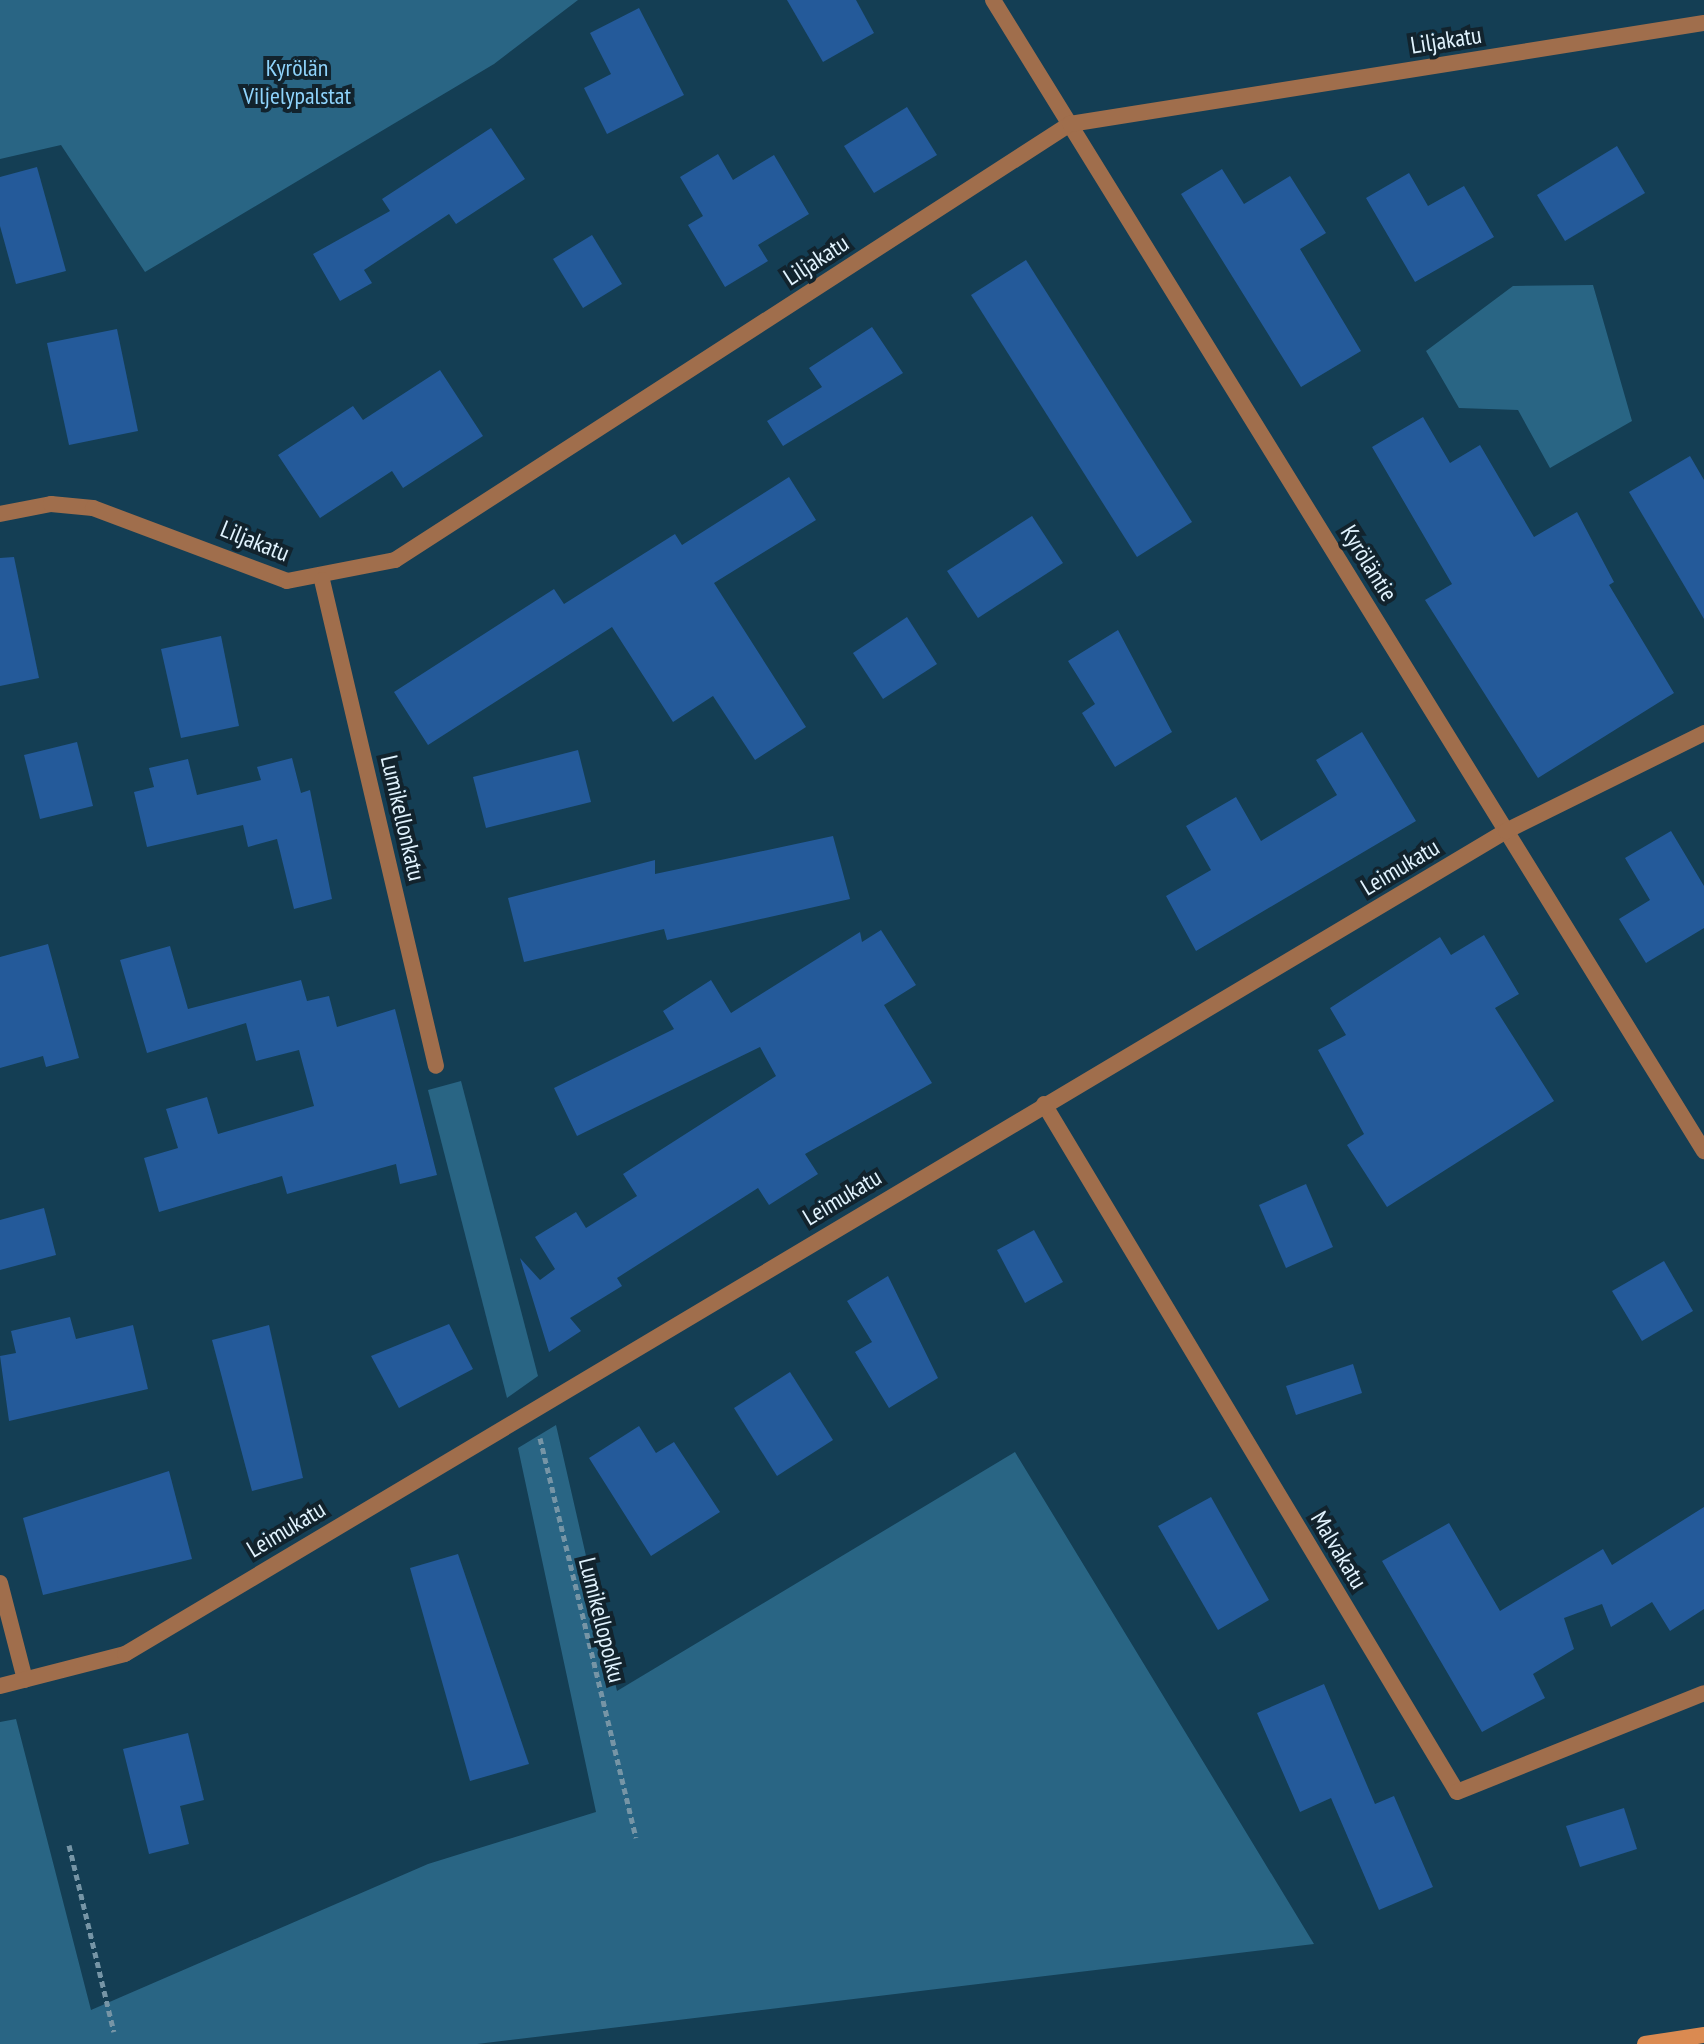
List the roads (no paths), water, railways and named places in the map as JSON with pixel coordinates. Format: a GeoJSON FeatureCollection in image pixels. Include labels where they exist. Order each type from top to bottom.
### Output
{"type":"FeatureCollection","features":[{"type":"Feature","properties":{"kind":"main road"},"geometry":{"type":"LineString","coordinates":[[1645,2044],[1704,2035]]}},
{"type":"Feature","properties":{"kind":"street","name":"Kyröläntie"},"geometry":{"type":"LineString","coordinates":[[993,0],[1704,1151]]}},
{"type":"Feature","properties":{"kind":"street","name":"Liljakatu"},"geometry":{"type":"LineString","coordinates":[[0,514],[51,504],[93,508],[287,581],[322,580],[395,560],[1070,124],[1704,23]]}},
{"type":"Feature","properties":{"kind":"street","name":"Lumikellonkatu"},"geometry":{"type":"LineString","coordinates":[[322,580],[436,1066]]}},
{"type":"Feature","properties":{"kind":"street","name":"Leimukatu"},"geometry":{"type":"LineString","coordinates":[[0,1686],[125,1654],[1506,831],[1704,733]]}},
{"type":"Feature","properties":{"kind":"street","name":"Malvakatu"},"geometry":{"type":"LineString","coordinates":[[1044,1104],[1457,1792],[1704,1693]]}},
{"type":"Feature","properties":{"kind":"street"},"geometry":{"type":"LineString","coordinates":[[0,1583],[25,1680]]}},
{"type":"Feature","properties":{"kind":"park label","name":"Kyrölän Viljelypalstat"},"geometry":{"type":"Point","coordinates":[297,82]}}]}
